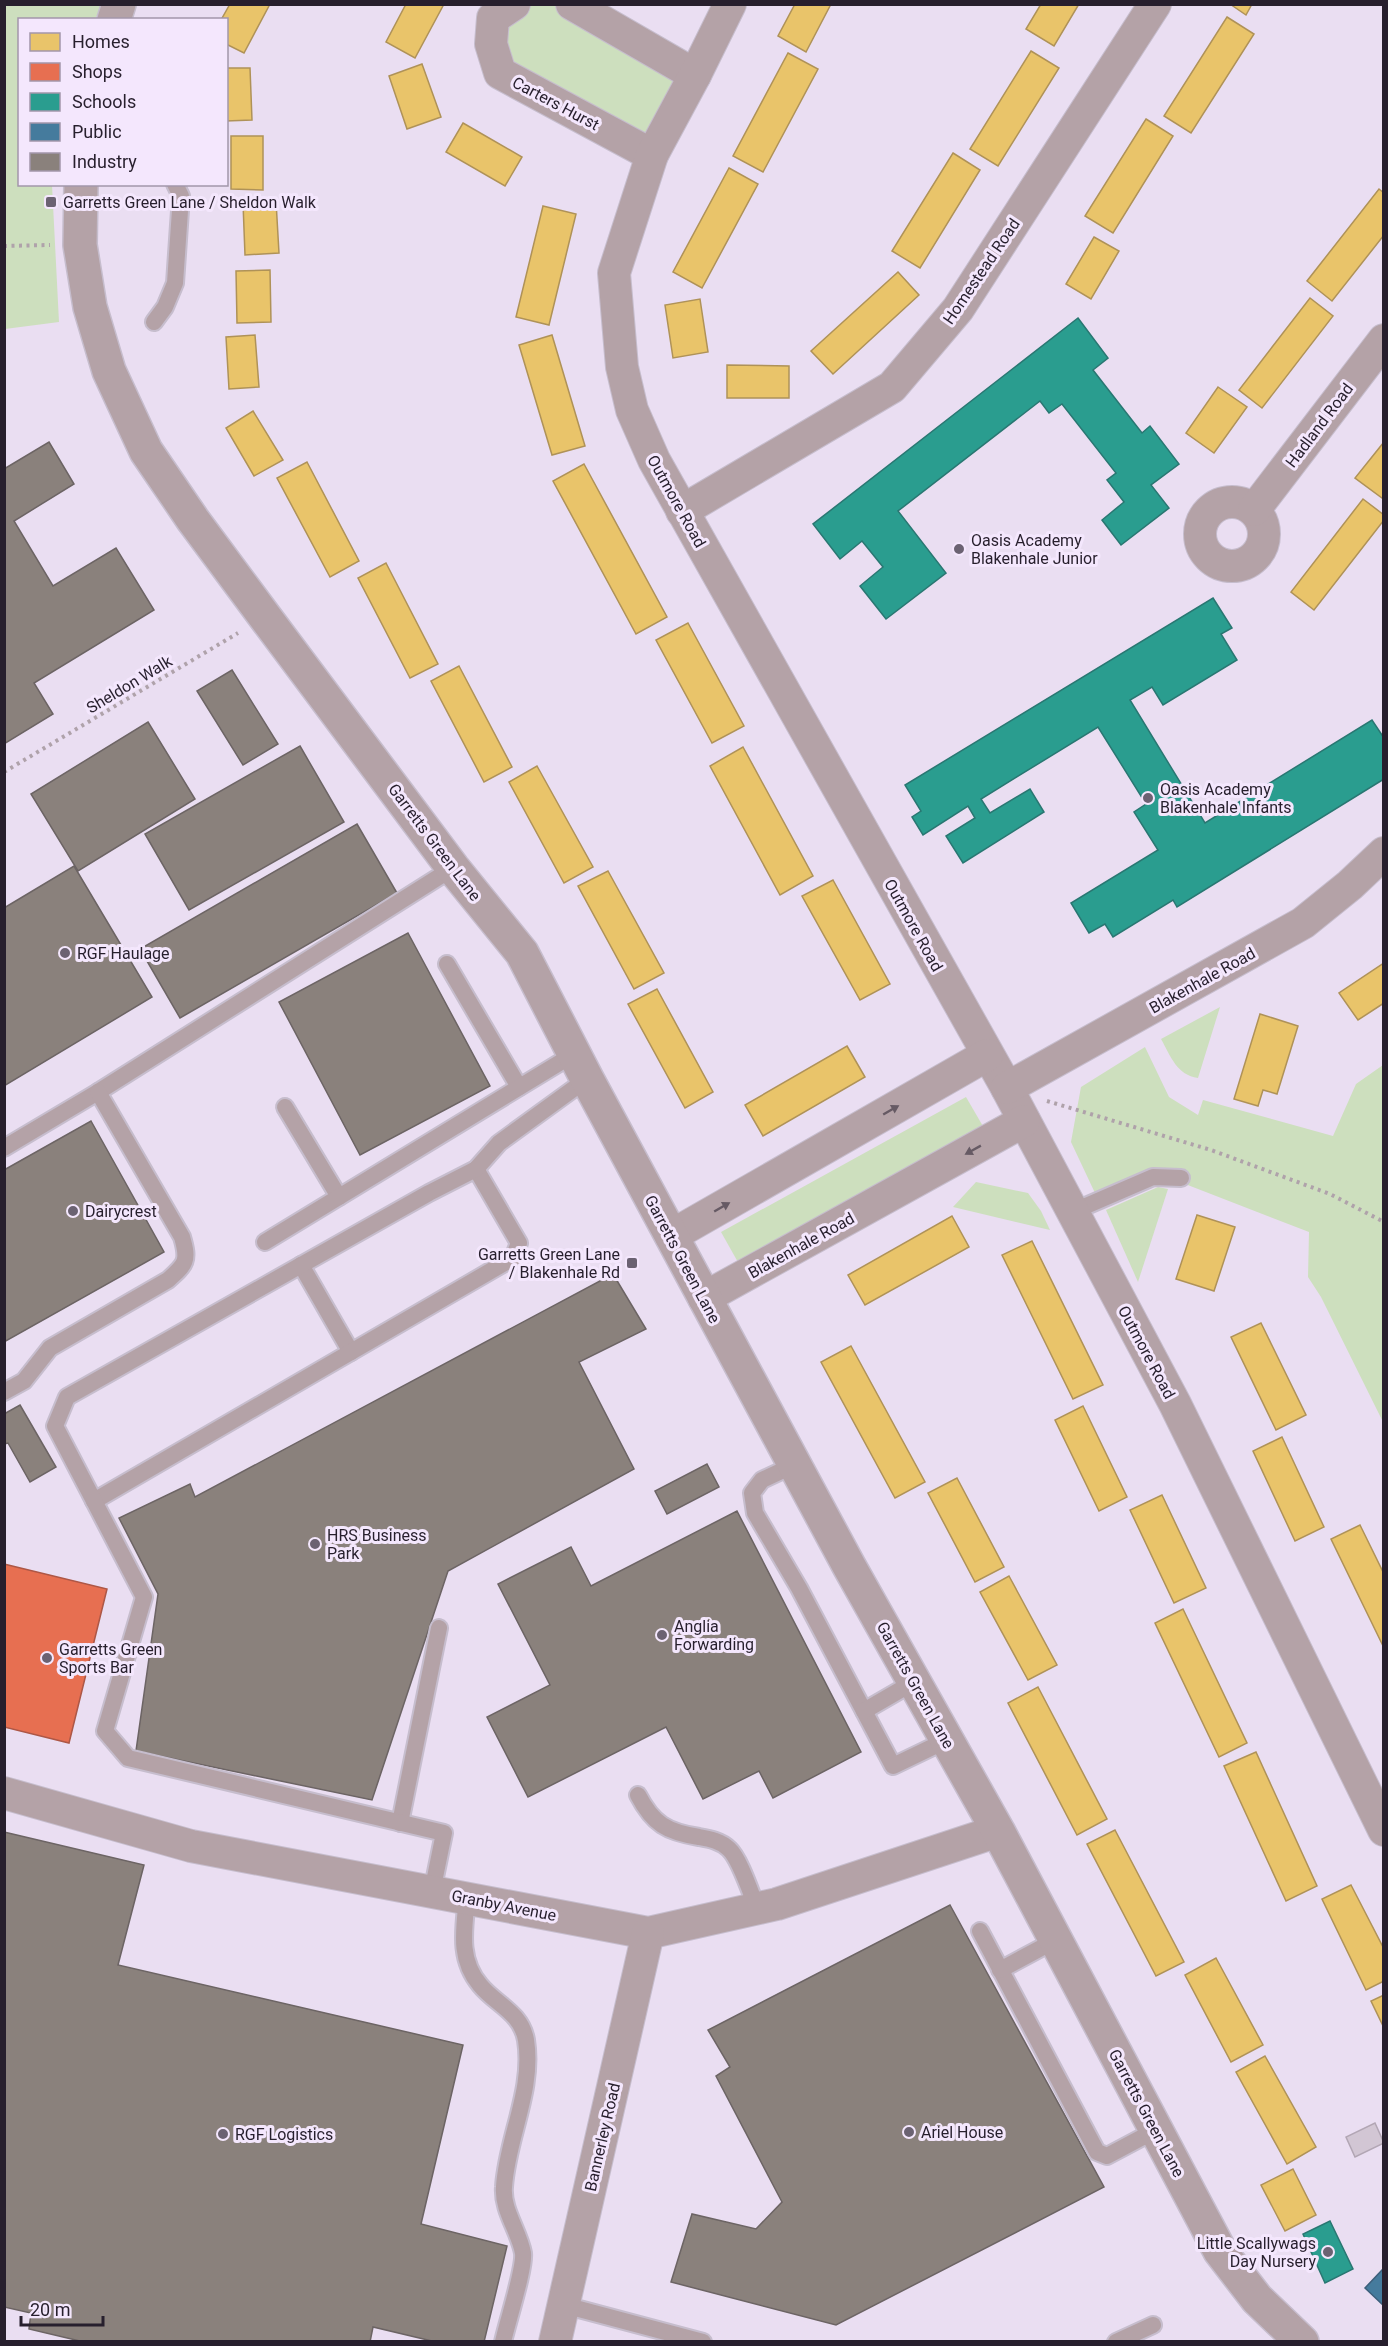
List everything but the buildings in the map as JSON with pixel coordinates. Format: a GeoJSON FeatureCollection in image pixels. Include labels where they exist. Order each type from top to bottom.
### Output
{"type":"FeatureCollection","features":[{"type":"Feature","properties":{"kind":"street","name":"Carters Hurst"},"geometry":{"type":"LineString","coordinates":[[513,4],[493,18],[491,44],[500,73],[652,155]]}},
{"type":"Feature","properties":{"kind":"street"},"geometry":{"type":"LineString","coordinates":[[572,4],[695,75]]}},
{"type":"Feature","properties":{"kind":"street","name":"Outmore Road"},"geometry":{"type":"LineString","coordinates":[[730,4],[652,155],[614,273],[622,367],[632,410],[654,460],[1007,1088],[1175,1404],[1383,1830]]}},
{"type":"Feature","properties":{"kind":"street","name":"Homestead Road"},"geometry":{"type":"LineString","coordinates":[[682,511],[892,387],[958,309],[1155,4]]}},
{"type":"Feature","properties":{"kind":"street","name":"Garretts Green Lane"},"geometry":{"type":"LineString","coordinates":[[81,186],[80,245],[90,307],[109,371],[146,451],[265,617],[453,868],[522,953],[794,1466],[998,1831],[1220,2251],[1257,2299],[1302,2342]]}},
{"type":"Feature","properties":{"kind":"street","name":"Hadland Road"},"geometry":{"type":"LineString","coordinates":[[1254,510],[1383,340]]}},
{"type":"Feature","properties":{"kind":"street","name":"Blakenhale Road"},"geometry":{"type":"LineString","coordinates":[[1007,1088],[1303,923],[1350,885],[1383,854]]}},
{"type":"Feature","properties":{"kind":"street"},"geometry":{"type":"LineString","coordinates":[[671,1236],[987,1055]]}},
{"type":"Feature","properties":{"kind":"street","name":"Blakenhale Road"},"geometry":{"type":"LineString","coordinates":[[704,1298],[1024,1121]]}},
{"type":"Feature","properties":{"kind":"street","name":"Granby Avenue"},"geometry":{"type":"LineString","coordinates":[[4,1793],[191,1846],[648,1933],[777,1904],[998,1831]]}},
{"type":"Feature","properties":{"kind":"street","name":"Bannerley Road"},"geometry":{"type":"LineString","coordinates":[[555,2342],[648,1933]]}},
{"type":"Feature","properties":{"kind":"lane"},"geometry":{"type":"LineString","coordinates":[[154,322],[165,307],[175,283],[181,196],[176,186]]}},
{"type":"Feature","properties":{"kind":"lane"},"geometry":{"type":"LineString","coordinates":[[4,1148],[98,1092],[453,868]]}},
{"type":"Feature","properties":{"kind":"lane"},"geometry":{"type":"LineString","coordinates":[[447,964],[519,1087]]}},
{"type":"Feature","properties":{"kind":"lane"},"geometry":{"type":"LineString","coordinates":[[265,1242],[519,1087],[580,1066]]}},
{"type":"Feature","properties":{"kind":"lane"},"geometry":{"type":"LineString","coordinates":[[432,1892],[444,1833],[128,1758],[105,1731],[144,1597],[55,1426],[67,1397],[476,1169],[499,1143],[580,1066]]}},
{"type":"Feature","properties":{"kind":"lane"},"geometry":{"type":"LineString","coordinates":[[4,1392],[24,1381],[50,1348],[168,1280],[184,1265],[187,1253],[183,1238],[98,1092]]}},
{"type":"Feature","properties":{"kind":"lane"},"geometry":{"type":"LineString","coordinates":[[285,1107],[339,1197]]}},
{"type":"Feature","properties":{"kind":"lane"},"geometry":{"type":"LineString","coordinates":[[94,1501],[513,1258],[519,1243],[476,1169]]}},
{"type":"Feature","properties":{"kind":"lane"},"geometry":{"type":"LineString","coordinates":[[1072,1212],[1153,1177],[1181,1178]]}},
{"type":"Feature","properties":{"kind":"lane"},"geometry":{"type":"LineString","coordinates":[[301,1265],[351,1352]]}},
{"type":"Feature","properties":{"kind":"lane"},"geometry":{"type":"LineString","coordinates":[[794,1466],[762,1480],[752,1493],[755,1513],[893,1766],[947,1740]]}},
{"type":"Feature","properties":{"kind":"lane"},"geometry":{"type":"LineString","coordinates":[[400,1823],[439,1628]]}},
{"type":"Feature","properties":{"kind":"lane"},"geometry":{"type":"LineString","coordinates":[[864,1711],[914,1682]]}},
{"type":"Feature","properties":{"kind":"lane"},"geometry":{"type":"LineString","coordinates":[[638,1795],[646,1810],[657,1823],[680,1834],[714,1840],[730,1850],[757,1908]]}},
{"type":"Feature","properties":{"kind":"lane"},"geometry":{"type":"LineString","coordinates":[[467,1898],[462,1941],[468,1965],[480,1986],[516,2018],[526,2037],[528,2067],[506,2165],[503,2191],[519,2235],[523,2256],[503,2342]]}},
{"type":"Feature","properties":{"kind":"lane"},"geometry":{"type":"LineString","coordinates":[[980,1932],[1097,2152],[1107,2156],[1156,2130]]}},
{"type":"Feature","properties":{"kind":"lane"},"geometry":{"type":"LineString","coordinates":[[1000,1970],[1056,1940]]}},
{"type":"Feature","properties":{"kind":"lane"},"geometry":{"type":"LineString","coordinates":[[564,2305],[704,2342]]}},
{"type":"Feature","properties":{"kind":"lane"},"geometry":{"type":"LineString","coordinates":[[1116,2342],[1153,2325]]}},
{"type":"Feature","properties":{"kind":"path"},"geometry":{"type":"LineString","coordinates":[[4,246],[80,245]]}},
{"type":"Feature","properties":{"kind":"path","name":"Sheldon Walk"},"geometry":{"type":"LineString","coordinates":[[4,772],[265,617]]}},
{"type":"Feature","properties":{"kind":"path"},"geometry":{"type":"LineString","coordinates":[[1007,1088],[1211,1150],[1330,1194],[1383,1222]]}},
{"type":"Feature","properties":{"kind":"green space"},"geometry":{"type":"Polygon","coordinates":[[[6,5],[103,5],[96,18],[18,18],[18,186],[52,186],[59,322],[5,329],[6,5]]]}},
{"type":"Feature","properties":{"kind":"green space"},"geometry":{"type":"Polygon","coordinates":[[[514,5],[572,5],[695,75],[652,155],[500,73],[493,18],[514,5]]]}},
{"type":"Feature","properties":{"kind":"green space"},"geometry":{"type":"Polygon","coordinates":[[[1220,1007],[1198,1078],[1191,1076],[1175,1064],[1161,1039],[1220,1007]]]}},
{"type":"Feature","properties":{"kind":"green space"},"geometry":{"type":"Polygon","coordinates":[[[1145,1047],[1169,1097],[1198,1115],[1203,1100],[1333,1136],[1356,1084],[1383,1065],[1383,1422],[1321,1297],[1308,1277],[1309,1232],[1180,1182],[1182,1173],[1148,1172],[1127,1178],[1095,1193],[1071,1142],[1081,1087],[1145,1047]]]}},
{"type":"Feature","properties":{"kind":"green space"},"geometry":{"type":"Polygon","coordinates":[[[966,1097],[984,1128],[739,1264],[721,1232],[966,1097]]]}},
{"type":"Feature","properties":{"kind":"green space"},"geometry":{"type":"Polygon","coordinates":[[[976,1182],[1028,1193],[1041,1211],[1050,1230],[953,1207],[976,1182]]]}},
{"type":"Feature","properties":{"kind":"green space"},"geometry":{"type":"Polygon","coordinates":[[[1158,1187],[1168,1189],[1138,1282],[1106,1210],[1158,1187]]]}},
{"type":"Feature","properties":{"kind":"place","name":"Garretts Green Lane / Sheldon Walk"},"geometry":{"type":"Point","coordinates":[51,202]}},
{"type":"Feature","properties":{"kind":"place","name":"Oasis Academy Blakenhale Junior"},"geometry":{"type":"Point","coordinates":[959,549]}},
{"type":"Feature","properties":{"kind":"place","name":"Oasis Academy Blakenhale Infants"},"geometry":{"type":"Point","coordinates":[1148,798]}},
{"type":"Feature","properties":{"kind":"place","name":"RGF Haulage"},"geometry":{"type":"Point","coordinates":[65,953]}},
{"type":"Feature","properties":{"kind":"place","name":"Dairycrest"},"geometry":{"type":"Point","coordinates":[73,1211]}},
{"type":"Feature","properties":{"kind":"place","name":"Garretts Green Lane / Blakenhale Rd"},"geometry":{"type":"Point","coordinates":[632,1263]}},
{"type":"Feature","properties":{"kind":"place","name":"HRS Business Park"},"geometry":{"type":"Point","coordinates":[315,1544]}},
{"type":"Feature","properties":{"kind":"place","name":"Anglia Forwarding"},"geometry":{"type":"Point","coordinates":[662,1635]}},
{"type":"Feature","properties":{"kind":"place","name":"Garretts Green Sports Bar"},"geometry":{"type":"Point","coordinates":[47,1658]}},
{"type":"Feature","properties":{"kind":"place","name":"Ariel House"},"geometry":{"type":"Point","coordinates":[909,2132]}},
{"type":"Feature","properties":{"kind":"place","name":"RGF Logistics"},"geometry":{"type":"Point","coordinates":[223,2134]}},
{"type":"Feature","properties":{"kind":"place","name":"Little Scallywags Day Nursery"},"geometry":{"type":"Point","coordinates":[1328,2252]}}]}
